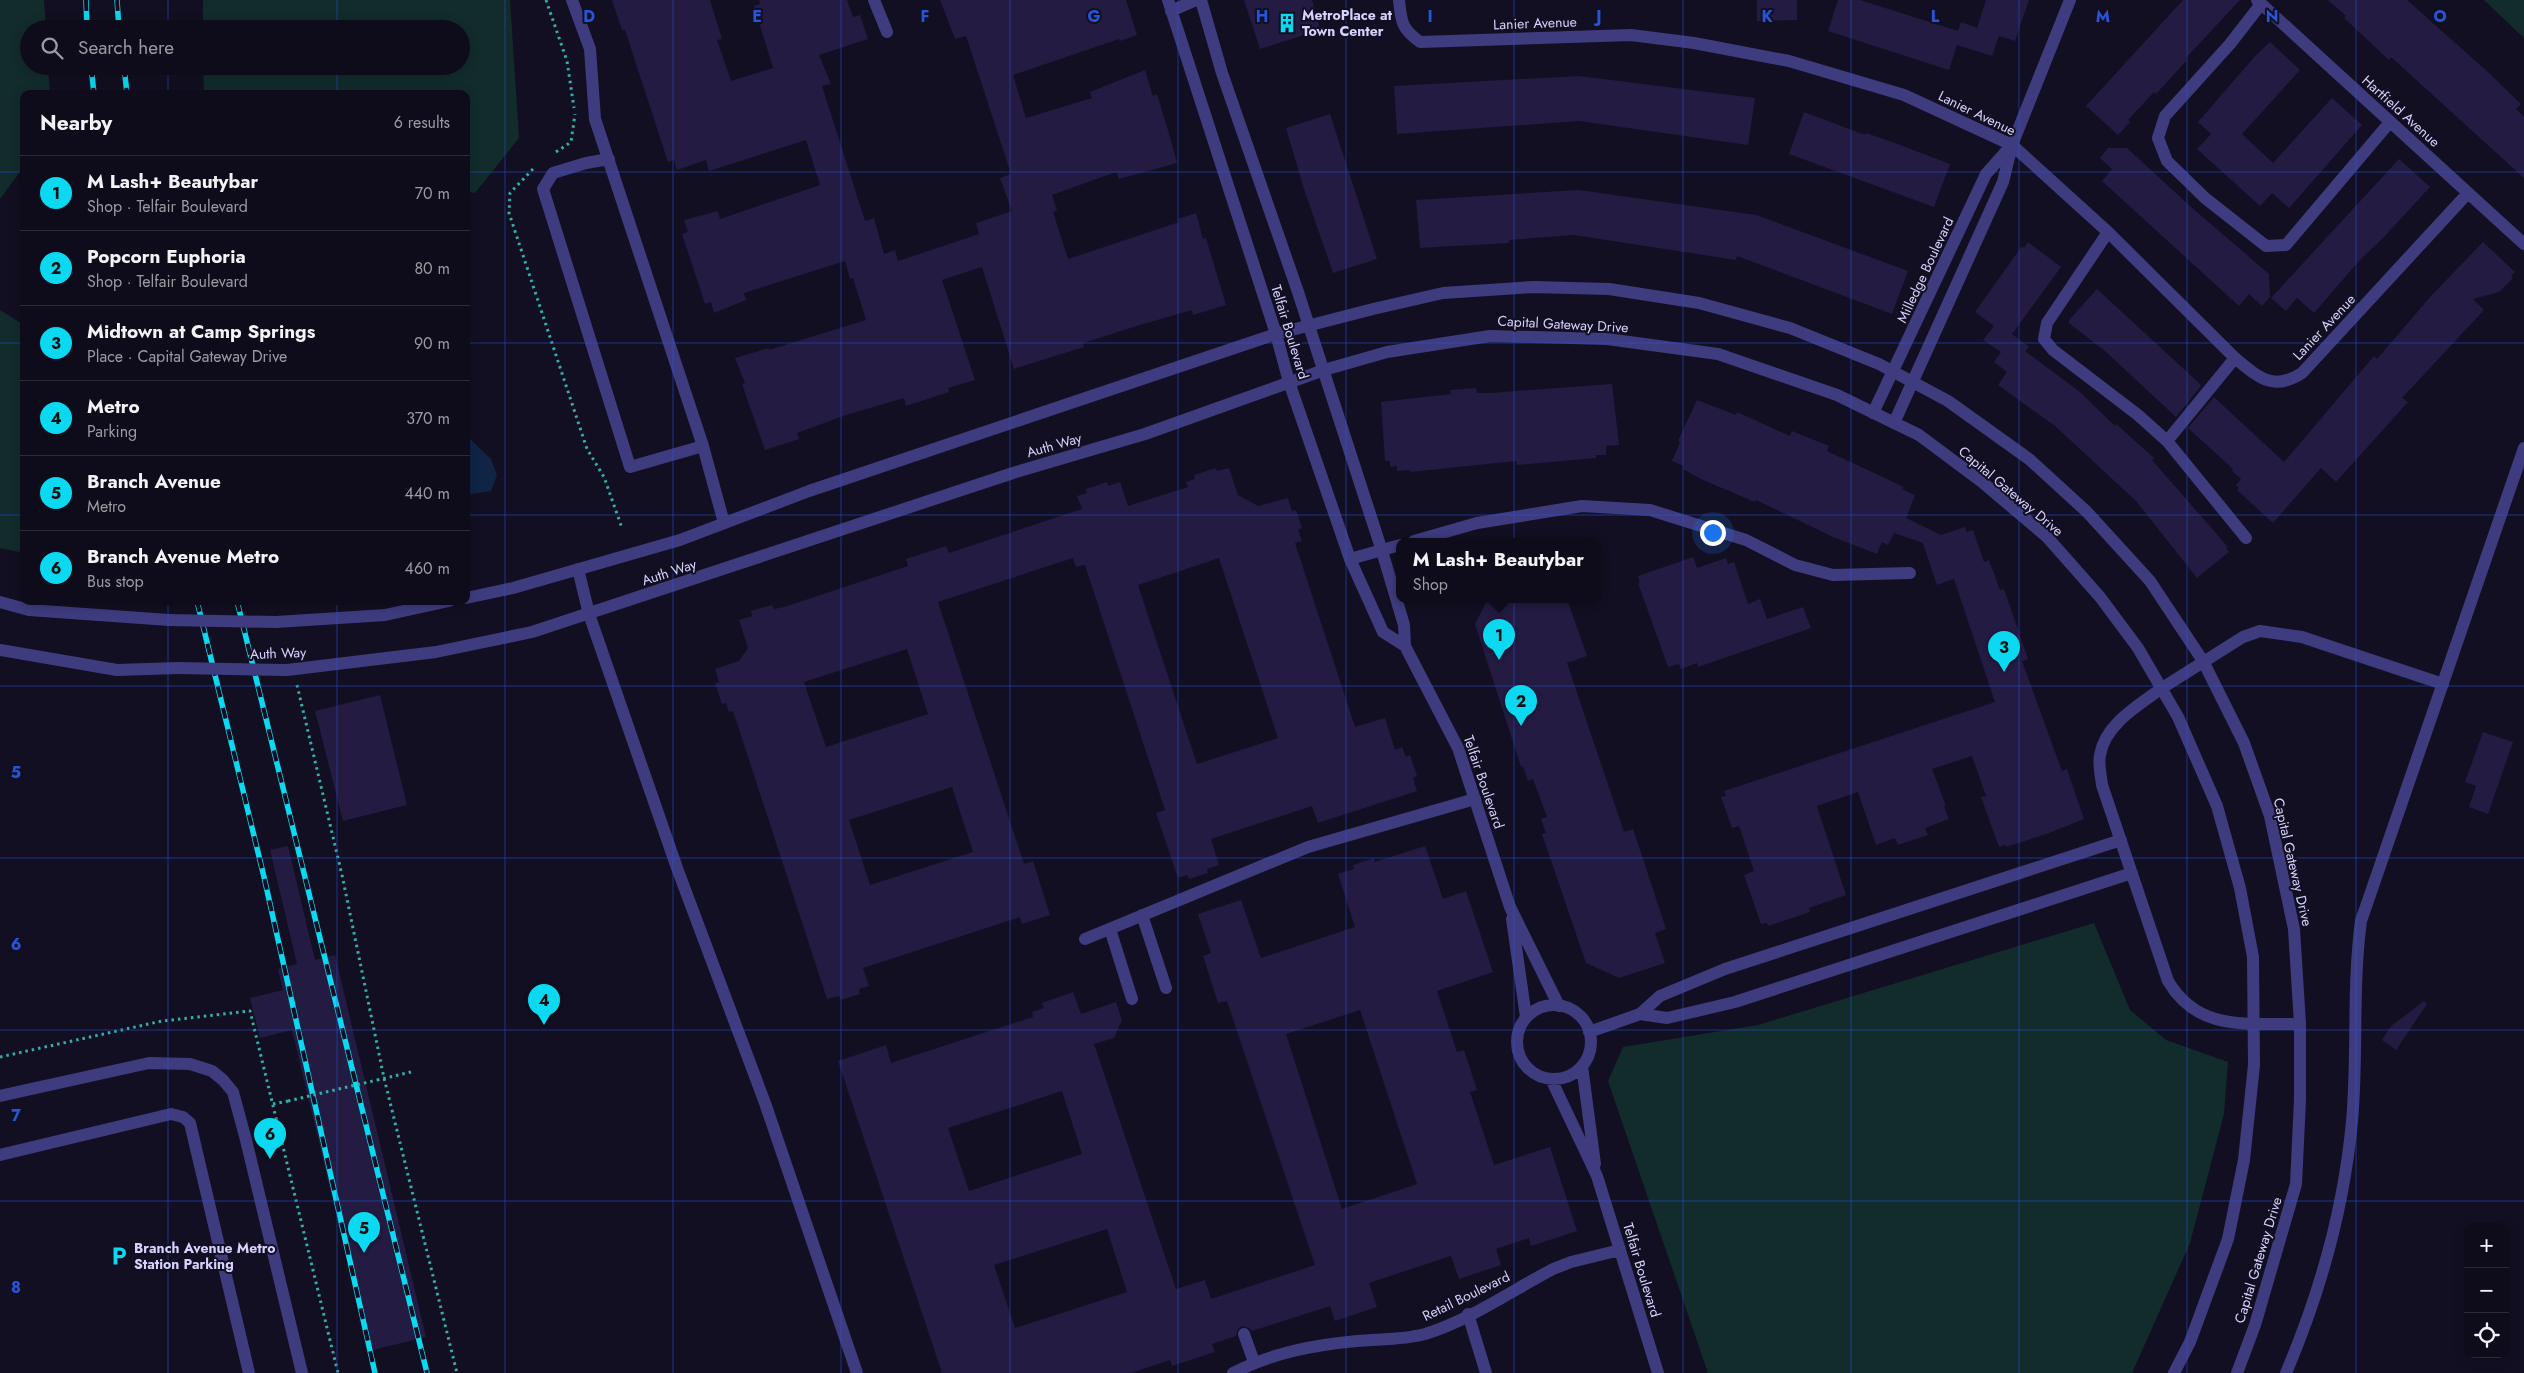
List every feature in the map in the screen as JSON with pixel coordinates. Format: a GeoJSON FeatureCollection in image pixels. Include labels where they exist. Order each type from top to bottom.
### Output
{"type":"FeatureCollection","features":[{"type":"Feature","properties":{"kind":"street"},"geometry":{"type":"LineString","coordinates":[[572,0],[590,49],[595,119],[703,446],[724,523]]}},
{"type":"Feature","properties":{"kind":"street"},"geometry":{"type":"LineString","coordinates":[[874,0],[887,32]]}},
{"type":"Feature","properties":{"kind":"street","name":"Telfair Boulevard"},"geometry":{"type":"LineString","coordinates":[[1196,0],[1169,5],[1276,334],[1289,382],[1350,559],[1382,632],[1405,646]]}},
{"type":"Feature","properties":{"kind":"street","name":"Telfair Boulevard"},"geometry":{"type":"LineString","coordinates":[[1201,0],[1222,74],[1314,325],[1324,370],[1396,598]]}},
{"type":"Feature","properties":{"kind":"street","name":"Lanier Avenue"},"geometry":{"type":"LineString","coordinates":[[1399,0],[1401,18],[1407,33],[1420,42],[1631,35],[1694,43],[1789,61],[1904,95],[2012,145],[2108,232],[2235,358],[2256,376],[2274,383],[2289,382],[2302,373],[2468,193]]}},
{"type":"Feature","properties":{"kind":"street","name":"Milledge Boulevard"},"geometry":{"type":"LineString","coordinates":[[1894,423],[2003,182],[2012,145],[2070,0]]}},
{"type":"Feature","properties":{"kind":"street"},"geometry":{"type":"LineString","coordinates":[[2259,2],[2230,44],[2166,116],[2158,138],[2167,161],[2205,198],[2266,246],[2286,245],[2390,122]]}},
{"type":"Feature","properties":{"kind":"street","name":"Hartfield Avenue"},"geometry":{"type":"LineString","coordinates":[[2259,2],[2524,244]]}},
{"type":"Feature","properties":{"kind":"street","name":"Milledge Boulevard"},"geometry":{"type":"LineString","coordinates":[[1873,413],[1986,174],[2012,145]]}},
{"type":"Feature","properties":{"kind":"street"},"geometry":{"type":"LineString","coordinates":[[608,159],[586,163],[553,173],[543,189],[630,467],[703,446]]}},
{"type":"Feature","properties":{"kind":"street"},"geometry":{"type":"LineString","coordinates":[[2108,232],[2047,323],[2044,339],[2053,350],[2138,415],[2167,441],[2246,538]]}},
{"type":"Feature","properties":{"kind":"street","name":"Capital Gateway Drive"},"geometry":{"type":"LineString","coordinates":[[1314,325],[1443,293],[1533,287],[1609,289],[1699,303],[1790,328],[1893,372],[1948,401],[2029,459],[2087,512],[2150,581],[2203,662],[2244,743],[2270,816],[2294,929],[2300,1024],[2300,1100],[2296,1184],[2255,1325],[2237,1373]]}},
{"type":"Feature","properties":{"kind":"street","name":"Auth Way"},"geometry":{"type":"LineString","coordinates":[[470,597],[513,588],[680,540],[809,491],[1276,334],[1314,325]]}},
{"type":"Feature","properties":{"kind":"street","name":"Capital Gateway Drive"},"geometry":{"type":"LineString","coordinates":[[1324,370],[1387,352],[1490,336],[1607,339],[1718,354],[1836,395],[1919,436],[1982,482],[2046,537],[2100,597],[2138,648],[2162,688],[2178,717],[2218,806],[2240,888],[2253,957],[2254,1065],[2244,1160],[2228,1240],[2190,1342],[2174,1373]]}},
{"type":"Feature","properties":{"kind":"street"},"geometry":{"type":"LineString","coordinates":[[2167,441],[2235,358]]}},
{"type":"Feature","properties":{"kind":"street","name":"Auth Way"},"geometry":{"type":"LineString","coordinates":[[0,650],[116,670],[178,668],[290,670],[436,652],[532,632],[1013,472],[1145,434],[1324,370]]}},
{"type":"Feature","properties":{"kind":"street"},"geometry":{"type":"LineString","coordinates":[[2286,1373],[2310,1317],[2328,1258],[2341,1193],[2352,1122],[2356,958],[2361,921],[2524,448]]}},
{"type":"Feature","properties":{"kind":"street"},"geometry":{"type":"LineString","coordinates":[[1424,538],[1477,523],[1582,506],[1650,510],[1746,540],[1795,565],[1833,575],[1910,573]]}},
{"type":"Feature","properties":{"kind":"street"},"geometry":{"type":"LineString","coordinates":[[1350,559],[1396,546]]}},
{"type":"Feature","properties":{"kind":"street"},"geometry":{"type":"LineString","coordinates":[[578,569],[589,614],[677,868],[765,1103],[857,1373]]}},
{"type":"Feature","properties":{"kind":"street"},"geometry":{"type":"LineString","coordinates":[[0,602],[29,610],[169,620],[276,622],[386,615],[431,605]]}},
{"type":"Feature","properties":{"kind":"street","name":"Telfair Boulevard"},"geometry":{"type":"LineString","coordinates":[[1397,603],[1404,625],[1405,646],[1458,748],[1510,907],[1559,1006]]}},
{"type":"Feature","properties":{"kind":"street"},"geometry":{"type":"LineString","coordinates":[[2300,1024],[2227,1021],[2202,1015],[2189,1007],[2176,995],[2168,981],[2102,786],[2100,755],[2104,741],[2111,730],[2127,714],[2162,688],[2243,637],[2260,631],[2279,632],[2302,637],[2442,684]]}},
{"type":"Feature","properties":{"kind":"street"},"geometry":{"type":"LineString","coordinates":[[1085,939],[1308,847],[1474,799]]}},
{"type":"Feature","properties":{"kind":"street"},"geometry":{"type":"LineString","coordinates":[[1589,1032],[1640,1014],[1660,996],[1724,969],[2121,840]]}},
{"type":"Feature","properties":{"kind":"street"},"geometry":{"type":"LineString","coordinates":[[1640,1014],[1667,1018],[1735,1002],[2132,873]]}},
{"type":"Feature","properties":{"kind":"street","name":"Telfair Boulevard"},"geometry":{"type":"LineString","coordinates":[[1510,907],[1526,1017]]}},
{"type":"Feature","properties":{"kind":"street"},"geometry":{"type":"LineString","coordinates":[[1142,915],[1166,988]]}},
{"type":"Feature","properties":{"kind":"street"},"geometry":{"type":"LineString","coordinates":[[1110,929],[1132,999]]}},
{"type":"Feature","properties":{"kind":"street"},"geometry":{"type":"LineString","coordinates":[[1559,1006],[1578,1014],[1589,1032],[1590,1050],[1582,1066],[1574,1074],[1563,1078],[1551,1079],[1539,1076],[1529,1070],[1517,1050],[1517,1038],[1520,1026],[1526,1017],[1542,1007],[1559,1006]]}},
{"type":"Feature","properties":{"kind":"street"},"geometry":{"type":"LineString","coordinates":[[0,1096],[149,1063],[190,1064],[212,1072],[223,1080],[233,1092],[246,1140],[302,1373]]}},
{"type":"Feature","properties":{"kind":"street","name":"Telfair Boulevard"},"geometry":{"type":"LineString","coordinates":[[1582,1066],[1597,1176]]}},
{"type":"Feature","properties":{"kind":"street","name":"Telfair Boulevard"},"geometry":{"type":"LineString","coordinates":[[1551,1079],[1597,1176],[1658,1373]]}},
{"type":"Feature","properties":{"kind":"street"},"geometry":{"type":"LineString","coordinates":[[0,1155],[171,1114],[183,1117],[190,1123],[249,1373]]}},
{"type":"Feature","properties":{"kind":"street","name":"Retail Boulevard"},"geometry":{"type":"LineString","coordinates":[[1233,1373],[1254,1362],[1296,1349],[1331,1343],[1424,1334],[1468,1314],[1553,1269],[1571,1262],[1620,1250]]}},
{"type":"Feature","properties":{"kind":"street"},"geometry":{"type":"LineString","coordinates":[[1468,1314],[1484,1372]]}},
{"type":"Feature","properties":{"kind":"street"},"geometry":{"type":"LineString","coordinates":[[1244,1334],[1254,1362]]}},
{"type":"Feature","properties":{"kind":"path"},"geometry":{"type":"LineString","coordinates":[[290,670],[342,875],[384,1078],[457,1373]]}},
{"type":"Feature","properties":{"kind":"path"},"geometry":{"type":"LineString","coordinates":[[273,1104],[411,1072]]}},
{"type":"Feature","properties":{"kind":"green space"},"geometry":{"type":"Polygon","coordinates":[[[0,0],[44,0],[45,20],[20,20],[20,75],[49,75],[50,90],[20,90],[20,172],[0,199],[0,0]]]}},
{"type":"Feature","properties":{"kind":"green space"},"geometry":{"type":"Polygon","coordinates":[[[203,0],[510,0],[519,138],[475,193],[470,192],[470,90],[204,90],[203,75],[470,75],[470,20],[203,20],[203,0]]]}},
{"type":"Feature","properties":{"kind":"green space"},"geometry":{"type":"Polygon","coordinates":[[[2484,0],[2524,0],[2524,38],[2484,0]]]}},
{"type":"Feature","properties":{"kind":"green space"},"geometry":{"type":"Polygon","coordinates":[[[0,310],[20,322],[20,552],[0,548],[0,310]]]}},
{"type":"Feature","properties":{"kind":"green space"},"geometry":{"type":"Polygon","coordinates":[[[2094,923],[2130,1010],[2166,1040],[2228,1062],[2224,1114],[2190,1243],[2132,1373],[1708,1373],[1608,1081],[1623,1047],[1758,1025],[2094,923]]]}},
{"type":"Feature","properties":{"kind":"water"},"geometry":{"type":"Polygon","coordinates":[[[470,439],[491,459],[497,475],[491,491],[470,494],[470,439]]]}},
{"type":"Feature","properties":{"kind":"building"},"geometry":{"type":"Polygon","coordinates":[[[612,0],[710,0],[722,39],[717,40],[731,81],[773,68],[754,6],[760,4],[759,0],[847,0],[853,17],[860,15],[868,39],[819,55],[831,84],[822,86],[865,221],[874,218],[884,254],[895,250],[898,261],[979,234],[976,223],[1012,211],[1000,178],[1011,174],[966,36],[955,39],[940,0],[1126,0],[1137,35],[1120,41],[1119,39],[1013,75],[1026,118],[1092,98],[1090,92],[1145,70],[1153,96],[1157,94],[1170,137],[1177,163],[1119,179],[1116,172],[1052,195],[1057,210],[1053,212],[1068,259],[1179,222],[1178,219],[1196,213],[1203,239],[1206,238],[1226,305],[1193,315],[1192,310],[1140,325],[1083,343],[1084,347],[1014,369],[982,267],[942,280],[975,380],[948,388],[949,392],[906,406],[904,398],[846,415],[797,433],[799,439],[765,450],[742,384],[745,383],[735,358],[769,348],[769,350],[866,320],[853,278],[850,279],[845,261],[744,293],[746,300],[714,313],[711,302],[705,304],[682,234],[688,232],[684,220],[718,211],[720,219],[820,185],[806,140],[709,171],[706,160],[677,170],[674,160],[668,162],[625,30],[622,30],[612,0]]]}},
{"type":"Feature","properties":{"kind":"building","name":"MetroPlace at Town Center"},"geometry":{"type":"Polygon","coordinates":[[[1244,0],[1312,0],[1320,30],[1260,49],[1244,0]]]}},
{"type":"Feature","properties":{"kind":"building"},"geometry":{"type":"Polygon","coordinates":[[[1757,0],[1797,0],[1797,20],[1757,21],[1757,0]]]}},
{"type":"Feature","properties":{"kind":"building"},"geometry":{"type":"Polygon","coordinates":[[[1838,0],[1860,0],[1958,31],[1961,22],[1977,28],[1986,0],[2029,0],[2015,41],[1999,36],[1992,56],[1957,45],[1949,70],[1828,31],[1838,0]]]}},
{"type":"Feature","properties":{"kind":"building"},"geometry":{"type":"Polygon","coordinates":[[[2183,0],[2240,0],[2185,59],[2187,60],[2156,94],[2154,92],[2128,120],[2130,122],[2118,135],[2086,106],[2183,0]]]}},
{"type":"Feature","properties":{"kind":"building"},"geometry":{"type":"Polygon","coordinates":[[[2328,0],[2407,0],[2489,73],[2521,104],[2516,109],[2524,117],[2524,178],[2391,57],[2389,60],[2344,18],[2346,16],[2328,0]]]}},
{"type":"Feature","properties":{"kind":"building"},"geometry":{"type":"Polygon","coordinates":[[[2270,42],[2300,70],[2242,134],[2273,163],[2332,98],[2362,125],[2289,208],[2272,193],[2260,206],[2197,149],[2211,134],[2198,122],[2256,55],[2270,42]]]}},
{"type":"Feature","properties":{"kind":"building"},"geometry":{"type":"Polygon","coordinates":[[[1579,76],[1755,98],[1748,145],[1579,121],[1397,134],[1394,86],[1579,76]]]}},
{"type":"Feature","properties":{"kind":"building"},"geometry":{"type":"Polygon","coordinates":[[[1804,112],[1950,164],[1934,207],[1789,154],[1804,112]]]}},
{"type":"Feature","properties":{"kind":"building"},"geometry":{"type":"Polygon","coordinates":[[[1330,114],[1377,259],[1333,273],[1304,189],[1286,128],[1330,114]]]}},
{"type":"Feature","properties":{"kind":"building"},"geometry":{"type":"Polygon","coordinates":[[[2108,148],[2127,148],[2190,206],[2269,274],[2270,297],[2262,306],[2249,294],[2239,306],[2102,181],[2112,169],[2100,158],[2108,148]]]}},
{"type":"Feature","properties":{"kind":"building"},"geometry":{"type":"Polygon","coordinates":[[[2399,159],[2430,187],[2359,261],[2314,313],[2297,298],[2286,311],[2271,298],[2399,159]]]}},
{"type":"Feature","properties":{"kind":"building"},"geometry":{"type":"Polygon","coordinates":[[[1579,190],[1756,215],[1908,271],[1892,314],[1737,256],[1736,260],[1574,235],[1509,240],[1509,243],[1420,248],[1416,200],[1579,190]]]}},
{"type":"Feature","properties":{"kind":"building"},"geometry":{"type":"Polygon","coordinates":[[[2028,242],[2061,267],[2012,334],[2029,347],[2025,351],[2080,392],[2115,426],[2116,424],[2154,458],[2152,460],[2228,547],[2226,548],[2229,552],[2197,578],[2136,501],[2055,426],[1998,385],[2007,372],[1994,362],[2001,352],[1983,340],[1994,326],[1975,312],[2022,246],[2024,248],[2028,242]]]}},
{"type":"Feature","properties":{"kind":"building"},"geometry":{"type":"Polygon","coordinates":[[[2483,242],[2515,272],[2511,276],[2513,278],[2499,292],[2473,299],[2484,310],[2402,398],[2408,402],[2336,482],[2321,468],[2273,523],[2237,490],[2239,488],[2236,485],[2241,479],[2232,471],[2233,469],[2188,428],[2214,397],[2284,462],[2374,356],[2377,359],[2431,296],[2483,242]]]}},
{"type":"Feature","properties":{"kind":"building"},"geometry":{"type":"Polygon","coordinates":[[[2097,289],[2201,386],[2176,417],[2106,352],[2069,323],[2069,320],[2097,289]]]}},
{"type":"Feature","properties":{"kind":"building"},"geometry":{"type":"Polygon","coordinates":[[[1612,384],[1619,445],[1606,446],[1606,455],[1596,455],[1596,458],[1517,465],[1516,461],[1410,472],[1410,470],[1397,471],[1397,466],[1390,467],[1390,461],[1385,461],[1381,402],[1451,394],[1450,390],[1476,388],[1477,393],[1490,393],[1612,384]]]}},
{"type":"Feature","properties":{"kind":"building"},"geometry":{"type":"Polygon","coordinates":[[[1697,400],[1736,415],[1737,412],[1790,436],[1792,431],[1829,446],[1827,451],[1904,487],[1902,489],[1915,495],[1906,518],[1941,535],[1965,527],[1967,532],[1973,530],[1984,562],[1989,560],[2000,590],[2004,589],[2028,659],[2022,661],[2062,771],[2067,769],[2084,819],[2049,833],[2006,847],[2005,845],[1999,847],[1981,797],[1986,796],[1972,756],[1932,769],[1949,819],[1925,828],[1928,835],[1898,845],[1895,838],[1876,845],[1858,792],[1817,806],[1846,895],[1809,908],[1810,912],[1768,926],[1767,923],[1761,924],[1744,875],[1754,871],[1739,826],[1732,828],[1721,797],[1726,796],[1724,791],[1995,702],[1954,579],[1937,585],[1923,543],[1894,533],[1888,545],[1882,542],[1877,554],[1833,537],[1756,500],[1755,502],[1703,480],[1683,469],[1684,466],[1672,461],[1680,442],[1678,441],[1697,400]]]}},
{"type":"Feature","properties":{"kind":"building"},"geometry":{"type":"Polygon","coordinates":[[[1216,468],[1217,471],[1229,468],[1238,495],[1258,506],[1288,498],[1292,511],[1296,510],[1302,528],[1298,530],[1302,541],[1295,543],[1355,727],[1385,718],[1395,750],[1402,747],[1406,757],[1410,755],[1417,776],[1413,778],[1417,791],[1318,823],[1312,806],[1211,839],[1219,865],[1207,869],[1208,873],[1189,879],[1187,875],[1178,878],[1156,813],[1165,810],[1085,565],[1076,567],[1073,558],[938,602],[1024,864],[1033,861],[1050,915],[1022,924],[1020,917],[863,968],[869,986],[859,989],[860,994],[841,1000],[839,996],[827,999],[733,711],[729,712],[726,703],[722,704],[715,683],[719,682],[715,669],[739,661],[748,648],[739,620],[752,616],[751,611],[772,605],[774,609],[784,607],[908,566],[906,559],[946,546],[949,553],[1082,509],[1077,496],[1087,493],[1086,489],[1107,482],[1108,486],[1120,482],[1128,506],[1188,487],[1186,482],[1195,479],[1194,475],[1216,468]],[[1219,558],[1138,585],[1197,764],[1278,738],[1219,558]],[[907,649],[804,682],[826,747],[928,714],[907,649]],[[952,787],[849,820],[870,885],[973,852],[952,787]]]}},
{"type":"Feature","properties":{"kind":"building"},"geometry":{"type":"Polygon","coordinates":[[[1693,557],[1697,568],[1726,558],[1728,564],[1734,562],[1748,604],[1760,599],[1767,619],[1803,607],[1811,628],[1698,667],[1697,663],[1681,669],[1679,664],[1668,667],[1638,583],[1640,583],[1638,576],[1693,557]]]}},
{"type":"Feature","properties":{"kind":"building"},"geometry":{"type":"Polygon","coordinates":[[[1486,603],[1568,603],[1587,656],[1567,663],[1624,832],[1633,829],[1666,929],[1655,933],[1665,963],[1619,978],[1586,963],[1542,834],[1546,833],[1541,819],[1547,817],[1533,779],[1528,781],[1523,766],[1521,767],[1475,624],[1486,603]]]}},
{"type":"Feature","properties":{"kind":"building"},"geometry":{"type":"Polygon","coordinates":[[[380,695],[407,805],[343,821],[315,711],[380,695]]]}},
{"type":"Feature","properties":{"kind":"building"},"geometry":{"type":"Polygon","coordinates":[[[2483,732],[2513,742],[2488,814],[2469,807],[2476,786],[2465,782],[2483,732]]]}},
{"type":"Feature","properties":{"kind":"building"},"geometry":{"type":"Polygon","coordinates":[[[288,846],[315,960],[335,955],[426,1337],[369,1351],[292,1030],[260,1038],[250,998],[283,990],[278,969],[297,964],[270,850],[288,846]]]}},
{"type":"Feature","properties":{"kind":"building"},"geometry":{"type":"Polygon","coordinates":[[[1425,846],[1443,899],[1466,891],[1493,972],[1437,991],[1457,1052],[1464,1050],[1477,1090],[1470,1092],[1494,1165],[1550,1147],[1577,1231],[1531,1246],[1529,1238],[1496,1249],[1501,1265],[1459,1279],[1451,1256],[1369,1283],[1377,1307],[1335,1321],[1330,1306],[1252,1331],[1242,1326],[1238,1329],[1236,1336],[1212,1344],[1215,1352],[1172,1366],[1170,1360],[1131,1373],[942,1373],[838,1061],[886,1045],[891,1063],[1033,1017],[1032,1012],[1044,1008],[1042,1003],[1073,992],[1081,1014],[1116,1002],[1122,1020],[1114,1038],[1094,1044],[1176,1289],[1205,1280],[1211,1299],[1315,1265],[1227,1001],[1218,1003],[1203,956],[1211,953],[1198,914],[1241,900],[1261,958],[1355,927],[1338,874],[1354,869],[1353,865],[1374,858],[1375,862],[1425,846]],[[1360,1010],[1286,1034],[1342,1209],[1417,1184],[1360,1010]],[[1062,1091],[948,1128],[969,1191],[1082,1154],[1062,1091]],[[1107,1229],[994,1265],[1015,1328],[1127,1292],[1107,1229]]]}},
{"type":"Feature","properties":{"kind":"building"},"geometry":{"type":"Polygon","coordinates":[[[2424,1001],[2427,1004],[2396,1050],[2382,1040],[2391,1026],[2424,1001]]]}},
{"type":"Feature","properties":{"kind":"railway"},"geometry":{"type":"LineString","coordinates":[[86,0],[87,20]]}},
{"type":"Feature","properties":{"kind":"railway"},"geometry":{"type":"LineString","coordinates":[[117,0],[118,20]]}},
{"type":"Feature","properties":{"kind":"railway"},"geometry":{"type":"LineString","coordinates":[[92,75],[94,90]]}},
{"type":"Feature","properties":{"kind":"railway"},"geometry":{"type":"LineString","coordinates":[[125,75],[127,90]]}},
{"type":"Feature","properties":{"kind":"railway"},"geometry":{"type":"LineString","coordinates":[[198,605],[264,877],[375,1373]]}},
{"type":"Feature","properties":{"kind":"railway"},"geometry":{"type":"LineString","coordinates":[[238,605],[427,1373]]}},
{"type":"Feature","properties":{"kind":"place","name":"MetroPlace at Town Center"},"geometry":{"type":"Point","coordinates":[1287,23]}},
{"type":"Feature","properties":{"kind":"place","name":"M Lash+ Beautybar"},"geometry":{"type":"Point","coordinates":[1499,660]}},
{"type":"Feature","properties":{"kind":"place","name":"Midtown at Camp Springs"},"geometry":{"type":"Point","coordinates":[2004,672]}},
{"type":"Feature","properties":{"kind":"place","name":"Popcorn Euphoria"},"geometry":{"type":"Point","coordinates":[1521,726]}},
{"type":"Feature","properties":{"kind":"place","name":"Metro"},"geometry":{"type":"Point","coordinates":[544,1025]}},
{"type":"Feature","properties":{"kind":"place","name":"Branch Avenue Metro"},"geometry":{"type":"Point","coordinates":[270,1159]}},
{"type":"Feature","properties":{"kind":"place","name":"Branch Avenue"},"geometry":{"type":"Point","coordinates":[364,1253]}},
{"type":"Feature","properties":{"kind":"place","name":"Branch Avenue Metro Station Parking"},"geometry":{"type":"Point","coordinates":[119,1256]}}]}
